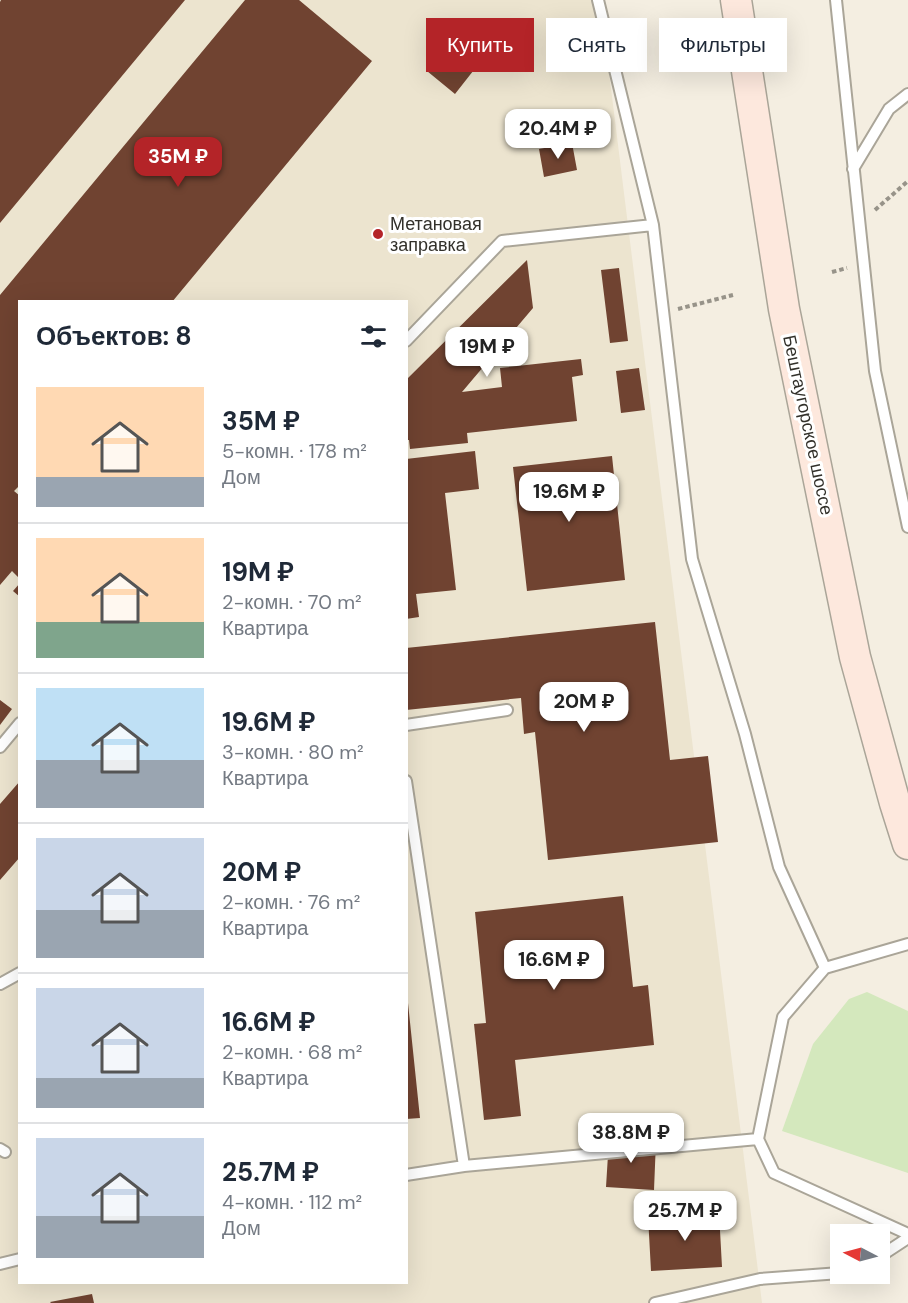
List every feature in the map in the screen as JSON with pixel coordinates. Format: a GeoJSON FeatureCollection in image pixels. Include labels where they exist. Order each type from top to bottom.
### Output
{"type":"FeatureCollection","features":[{"type":"Feature","properties":{"kind":"main road","name":"Бештаугорское шоссе"},"geometry":{"type":"LineString","coordinates":[[736,0],[784,309],[855,657],[894,803],[908,844]]}},
{"type":"Feature","properties":{"kind":"lane"},"geometry":{"type":"LineString","coordinates":[[598,0],[653,225],[692,559],[746,734],[779,867],[825,968]]}},
{"type":"Feature","properties":{"kind":"lane"},"geometry":{"type":"LineString","coordinates":[[836,0],[875,371],[908,527]]}},
{"type":"Feature","properties":{"kind":"lane"},"geometry":{"type":"LineString","coordinates":[[853,169],[889,109],[908,94]]}},
{"type":"Feature","properties":{"kind":"lane"},"geometry":{"type":"LineString","coordinates":[[408,339],[502,241],[653,225]]}},
{"type":"Feature","properties":{"kind":"lane"},"geometry":{"type":"LineString","coordinates":[[408,725],[507,710]]}},
{"type":"Feature","properties":{"kind":"lane"},"geometry":{"type":"LineString","coordinates":[[0,747],[18,725]]}},
{"type":"Feature","properties":{"kind":"lane"},"geometry":{"type":"LineString","coordinates":[[408,794],[464,1167]]}},
{"type":"Feature","properties":{"kind":"lane"},"geometry":{"type":"LineString","coordinates":[[890,1249],[908,1236],[774,1173],[758,1139],[783,1017],[825,968],[908,944]]}},
{"type":"Feature","properties":{"kind":"lane"},"geometry":{"type":"LineString","coordinates":[[0,984],[18,974]]}},
{"type":"Feature","properties":{"kind":"lane"},"geometry":{"type":"LineString","coordinates":[[408,1174],[758,1139]]}},
{"type":"Feature","properties":{"kind":"lane"},"geometry":{"type":"LineString","coordinates":[[0,1264],[18,1260]]}},
{"type":"Feature","properties":{"kind":"lane"},"geometry":{"type":"LineString","coordinates":[[655,1303],[760,1279],[830,1274]]}},
{"type":"Feature","properties":{"kind":"path"},"geometry":{"type":"LineString","coordinates":[[858,224],[908,181]]}},
{"type":"Feature","properties":{"kind":"path"},"geometry":{"type":"LineString","coordinates":[[663,313],[733,296]]}},
{"type":"Feature","properties":{"kind":"shaded area"},"geometry":{"type":"Polygon","coordinates":[[[0,0],[600,0],[602,18],[546,18],[546,72],[609,72],[762,1303],[0,1303],[0,0]]]}},
{"type":"Feature","properties":{"kind":"green space"},"geometry":{"type":"Polygon","coordinates":[[[867,992],[908,1011],[908,1173],[782,1131],[813,1044],[849,999],[867,992]]]}},
{"type":"Feature","properties":{"kind":"building"},"geometry":{"type":"Polygon","coordinates":[[[1,0],[185,0],[0,223],[0,2],[1,0]]]}},
{"type":"Feature","properties":{"kind":"building"},"geometry":{"type":"Polygon","coordinates":[[[245,0],[299,0],[372,61],[174,300],[18,300],[18,487],[14,491],[18,494],[18,577],[12,571],[0,585],[0,295],[245,0]]]}},
{"type":"Feature","properties":{"kind":"building"},"geometry":{"type":"Polygon","coordinates":[[[428,72],[472,72],[455,94],[428,72]]]}},
{"type":"Feature","properties":{"kind":"building"},"geometry":{"type":"Polygon","coordinates":[[[572,143],[577,170],[544,177],[539,149],[572,143]]]}},
{"type":"Feature","properties":{"kind":"building"},"geometry":{"type":"Polygon","coordinates":[[[527,260],[533,308],[462,392],[502,387],[500,368],[581,359],[583,375],[572,377],[577,421],[467,433],[468,443],[410,449],[408,378],[527,260]]]}},
{"type":"Feature","properties":{"kind":"building"},"geometry":{"type":"Polygon","coordinates":[[[619,268],[628,341],[610,343],[601,270],[619,268]]]}},
{"type":"Feature","properties":{"kind":"building"},"geometry":{"type":"Polygon","coordinates":[[[639,368],[645,410],[621,413],[616,371],[639,368]]]}},
{"type":"Feature","properties":{"kind":"building"},"geometry":{"type":"Polygon","coordinates":[[[475,451],[479,489],[445,493],[456,590],[416,594],[419,617],[408,619],[408,459],[475,451]]]}},
{"type":"Feature","properties":{"kind":"building"},"geometry":{"type":"Polygon","coordinates":[[[612,456],[625,580],[527,591],[513,467],[612,456]]]}},
{"type":"Feature","properties":{"kind":"building"},"geometry":{"type":"Polygon","coordinates":[[[18,585],[18,595],[13,591],[18,585]]]}},
{"type":"Feature","properties":{"kind":"building"},"geometry":{"type":"Polygon","coordinates":[[[655,622],[670,760],[708,756],[718,842],[548,860],[535,732],[524,734],[521,698],[408,710],[408,648],[655,622]]]}},
{"type":"Feature","properties":{"kind":"building"},"geometry":{"type":"Polygon","coordinates":[[[0,700],[12,709],[0,725],[0,700]]]}},
{"type":"Feature","properties":{"kind":"building"},"geometry":{"type":"Polygon","coordinates":[[[18,783],[18,859],[0,880],[0,804],[18,783]]]}},
{"type":"Feature","properties":{"kind":"building"},"geometry":{"type":"Polygon","coordinates":[[[623,896],[633,987],[648,985],[654,1045],[515,1060],[521,1116],[484,1120],[474,1024],[486,1023],[475,912],[623,896]]]}},
{"type":"Feature","properties":{"kind":"building"},"geometry":{"type":"Polygon","coordinates":[[[408,1003],[420,1118],[408,1119],[408,1003]]]}},
{"type":"Feature","properties":{"kind":"building"},"geometry":{"type":"Polygon","coordinates":[[[609,1139],[656,1141],[654,1190],[606,1187],[609,1139]]]}},
{"type":"Feature","properties":{"kind":"building"},"geometry":{"type":"Polygon","coordinates":[[[719,1212],[722,1267],[651,1271],[648,1216],[719,1212]]]}},
{"type":"Feature","properties":{"kind":"building"},"geometry":{"type":"Polygon","coordinates":[[[92,1294],[94,1303],[50,1302],[92,1294]]]}},
{"type":"Feature","properties":{"kind":"place","name":"Метановая заправка"},"geometry":{"type":"Point","coordinates":[378,234]}}]}
